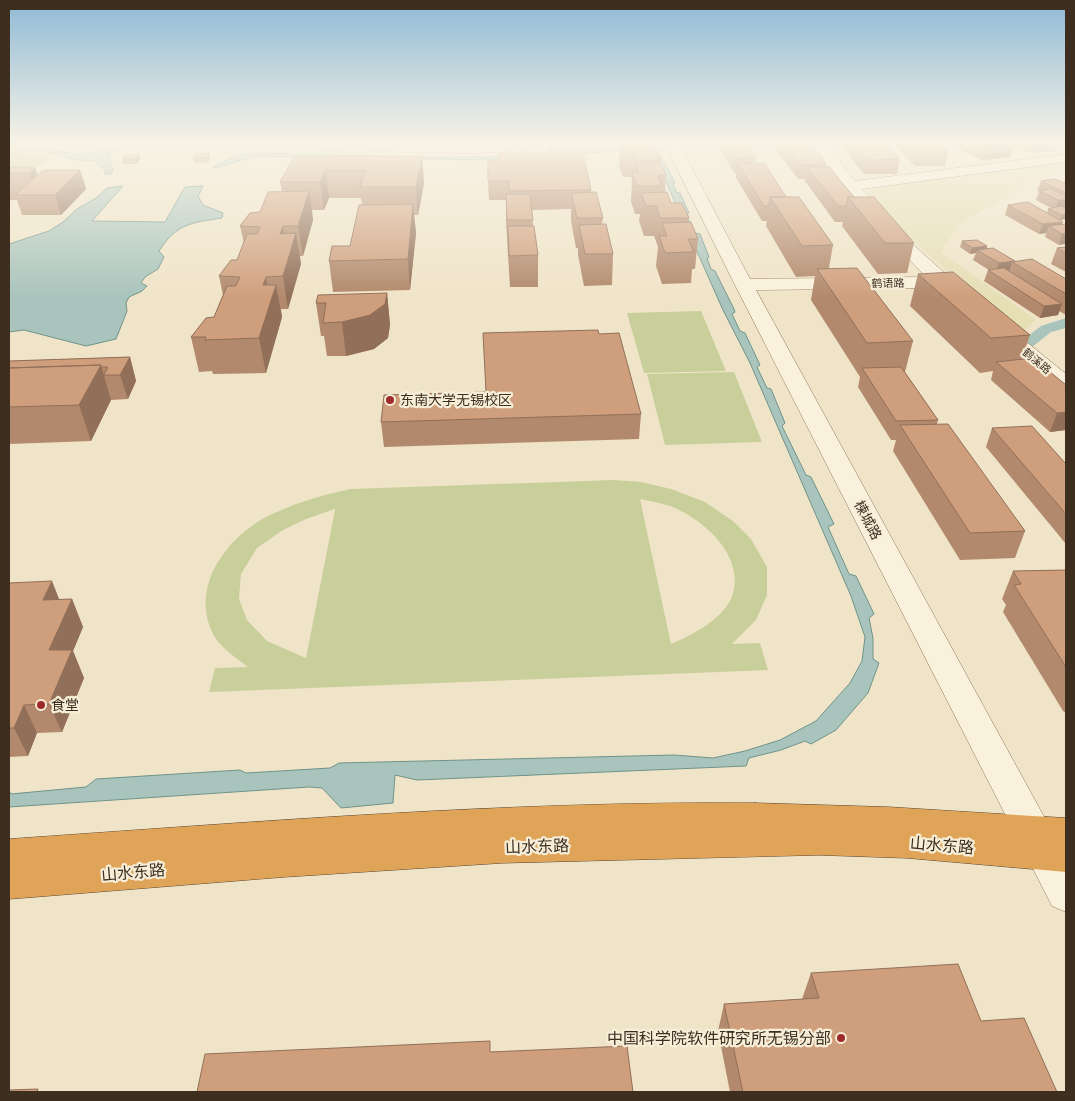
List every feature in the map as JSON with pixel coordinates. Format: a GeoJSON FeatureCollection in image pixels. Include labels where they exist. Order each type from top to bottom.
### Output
{"type":"FeatureCollection","features":[{"type":"Feature","properties":{"kind":"highway","name":"山水东路"},"geometry":{"type":"LineString","coordinates":[[9,855],[561,820],[710,818],[831,820],[982,827],[1053,844]]}},
{"type":"Feature","properties":{"kind":"highway","name":"山水东路"},"geometry":{"type":"LineString","coordinates":[[9,882],[284,860],[502,847],[819,838],[907,842],[1053,844]]}},
{"type":"Feature","properties":{"kind":"street","name":"楝城路"},"geometry":{"type":"LineString","coordinates":[[698,195],[744,285],[1053,844],[1066,894]]}},
{"type":"Feature","properties":{"kind":"street"},"geometry":{"type":"LineString","coordinates":[[860,195],[941,282],[971,306]]}},
{"type":"Feature","properties":{"kind":"street","name":"鹤语路"},"geometry":{"type":"LineString","coordinates":[[744,285],[941,282]]}},
{"type":"Feature","properties":{"kind":"street","name":"鹤溪路"},"geometry":{"type":"LineString","coordinates":[[985,318],[1066,385]]}},
{"type":"Feature","properties":{"kind":"shaded area"},"geometry":{"type":"Polygon","coordinates":[[[870,195],[1009,195],[960,224],[941,252],[1036,320],[1020,334],[911,239],[870,195]]]}},
{"type":"Feature","properties":{"kind":"green space"},"geometry":{"type":"Polygon","coordinates":[[[701,311],[726,371],[644,373],[627,313],[701,311]]]}},
{"type":"Feature","properties":{"kind":"green space"},"geometry":{"type":"Polygon","coordinates":[[[734,372],[762,442],[665,445],[647,374],[734,372]]]}},
{"type":"Feature","properties":{"kind":"green space"},"geometry":{"type":"Polygon","coordinates":[[[614,480],[641,482],[671,489],[705,502],[733,521],[751,539],[767,567],[767,595],[756,620],[732,644],[760,643],[768,670],[209,692],[215,668],[248,667],[228,651],[215,637],[207,615],[206,598],[209,582],[225,552],[236,539],[264,518],[307,500],[351,489],[614,480]],[[640,499],[671,644],[713,621],[726,607],[731,599],[735,584],[733,569],[728,555],[720,542],[696,520],[670,506],[640,499]],[[335,510],[306,519],[283,530],[257,548],[241,574],[239,599],[247,620],[267,641],[306,658],[335,510]]]}},
{"type":"Feature","properties":{"kind":"water"},"geometry":{"type":"Polygon","coordinates":[[[99,195],[115,195],[92,221],[165,222],[180,195],[198,195],[203,205],[223,213],[222,218],[186,226],[172,235],[166,242],[159,251],[164,257],[158,269],[145,277],[141,283],[147,286],[142,291],[129,297],[126,303],[127,311],[116,339],[86,346],[24,330],[9,332],[9,244],[49,231],[63,222],[77,209],[99,195]]]}},
{"type":"Feature","properties":{"kind":"water"},"geometry":{"type":"Polygon","coordinates":[[[672,195],[681,195],[689,213],[686,214],[695,233],[700,234],[709,257],[707,258],[711,269],[715,271],[734,309],[735,312],[732,314],[740,331],[745,333],[760,365],[757,367],[767,388],[771,389],[785,423],[782,426],[806,475],[811,477],[834,524],[828,527],[849,574],[856,576],[874,614],[869,618],[873,638],[873,659],[879,663],[868,693],[836,730],[811,744],[805,741],[781,750],[749,758],[746,766],[417,780],[395,775],[393,803],[341,808],[322,788],[309,787],[9,807],[9,791],[11,794],[86,787],[96,779],[240,770],[246,773],[330,768],[339,763],[674,755],[713,758],[745,751],[780,740],[816,721],[850,683],[862,661],[865,637],[851,596],[750,363],[723,310],[672,195]]]}},
{"type":"Feature","properties":{"kind":"building"},"geometry":{"type":"Polygon","coordinates":[[[267,195],[308,195],[298,226],[283,226],[280,234],[296,233],[283,276],[266,277],[263,285],[276,285],[259,338],[205,340],[206,337],[191,337],[206,318],[214,317],[227,286],[236,286],[240,277],[219,276],[231,260],[237,260],[247,234],[257,234],[260,227],[240,226],[250,213],[260,212],[267,195]]]}},
{"type":"Feature","properties":{"kind":"building"},"geometry":{"type":"Polygon","coordinates":[[[506,195],[530,195],[533,220],[507,220],[506,195]]]}},
{"type":"Feature","properties":{"kind":"building"},"geometry":{"type":"Polygon","coordinates":[[[572,195],[597,195],[603,218],[577,218],[572,195]]]}},
{"type":"Feature","properties":{"kind":"building"},"geometry":{"type":"Polygon","coordinates":[[[642,195],[668,195],[671,203],[682,203],[689,218],[660,218],[656,206],[646,206],[642,195]]]}},
{"type":"Feature","properties":{"kind":"building"},"geometry":{"type":"Polygon","coordinates":[[[757,195],[785,195],[786,197],[770,197],[769,206],[764,206],[757,195]]]}},
{"type":"Feature","properties":{"kind":"building"},"geometry":{"type":"Polygon","coordinates":[[[830,195],[853,195],[854,197],[848,197],[846,206],[838,206],[830,195]]]}},
{"type":"Feature","properties":{"kind":"building"},"geometry":{"type":"Polygon","coordinates":[[[1048,195],[1066,196],[1066,200],[1058,200],[1048,195]]]}},
{"type":"Feature","properties":{"kind":"building"},"geometry":{"type":"Polygon","coordinates":[[[770,197],[799,197],[833,245],[802,246],[770,197]]]}},
{"type":"Feature","properties":{"kind":"building"},"geometry":{"type":"Polygon","coordinates":[[[848,197],[874,197],[914,243],[885,243],[848,197]]]}},
{"type":"Feature","properties":{"kind":"building"},"geometry":{"type":"Polygon","coordinates":[[[1028,202],[1063,222],[1043,224],[1008,205],[1028,202]]]}},
{"type":"Feature","properties":{"kind":"building"},"geometry":{"type":"Polygon","coordinates":[[[413,204],[408,259],[329,261],[332,246],[350,246],[359,205],[413,204]]]}},
{"type":"Feature","properties":{"kind":"building"},"geometry":{"type":"Polygon","coordinates":[[[1061,206],[1066,208],[1066,214],[1062,215],[1048,209],[1061,206]]]}},
{"type":"Feature","properties":{"kind":"building"},"geometry":{"type":"Polygon","coordinates":[[[691,222],[698,239],[688,239],[694,252],[665,253],[659,236],[667,236],[662,223],[691,222]]]}},
{"type":"Feature","properties":{"kind":"building"},"geometry":{"type":"Polygon","coordinates":[[[606,224],[613,254],[585,254],[579,225],[606,224]]]}},
{"type":"Feature","properties":{"kind":"building"},"geometry":{"type":"Polygon","coordinates":[[[1066,224],[1066,233],[1062,234],[1049,226],[1066,224]]]}},
{"type":"Feature","properties":{"kind":"building"},"geometry":{"type":"Polygon","coordinates":[[[508,226],[534,226],[538,255],[509,256],[508,226]]]}},
{"type":"Feature","properties":{"kind":"building"},"geometry":{"type":"Polygon","coordinates":[[[977,240],[987,246],[972,248],[962,241],[977,240]]]}},
{"type":"Feature","properties":{"kind":"building"},"geometry":{"type":"Polygon","coordinates":[[[1066,247],[1066,253],[1057,248],[1066,247]]]}},
{"type":"Feature","properties":{"kind":"building"},"geometry":{"type":"Polygon","coordinates":[[[993,248],[1015,261],[999,263],[977,250],[993,248]]]}},
{"type":"Feature","properties":{"kind":"building"},"geometry":{"type":"Polygon","coordinates":[[[1032,259],[1066,279],[1066,294],[1012,262],[1032,259]]]}},
{"type":"Feature","properties":{"kind":"building"},"geometry":{"type":"Polygon","coordinates":[[[857,268],[913,341],[867,343],[817,269],[857,268]]]}},
{"type":"Feature","properties":{"kind":"building"},"geometry":{"type":"Polygon","coordinates":[[[1004,268],[1062,304],[1044,306],[988,270],[1004,268]]]}},
{"type":"Feature","properties":{"kind":"building"},"geometry":{"type":"Polygon","coordinates":[[[953,272],[1030,335],[991,338],[918,274],[953,272]]]}},
{"type":"Feature","properties":{"kind":"building"},"geometry":{"type":"Polygon","coordinates":[[[387,293],[385,304],[370,315],[342,322],[323,323],[326,303],[316,303],[318,295],[387,293]]]}},
{"type":"Feature","properties":{"kind":"building"},"geometry":{"type":"Polygon","coordinates":[[[598,330],[599,334],[619,333],[641,414],[381,422],[384,395],[486,392],[483,333],[598,330]]]}},
{"type":"Feature","properties":{"kind":"building"},"geometry":{"type":"Polygon","coordinates":[[[130,357],[120,375],[104,375],[108,367],[101,367],[101,365],[9,368],[9,361],[130,357]]]}},
{"type":"Feature","properties":{"kind":"building"},"geometry":{"type":"Polygon","coordinates":[[[1033,358],[1066,385],[1066,412],[1057,413],[996,362],[1033,358]]]}},
{"type":"Feature","properties":{"kind":"building"},"geometry":{"type":"Polygon","coordinates":[[[101,365],[79,405],[9,407],[9,368],[101,365]]]}},
{"type":"Feature","properties":{"kind":"building"},"geometry":{"type":"Polygon","coordinates":[[[901,367],[938,420],[896,421],[862,368],[901,367]]]}},
{"type":"Feature","properties":{"kind":"building"},"geometry":{"type":"Polygon","coordinates":[[[948,424],[1025,531],[970,533],[900,425],[948,424]]]}},
{"type":"Feature","properties":{"kind":"building"},"geometry":{"type":"Polygon","coordinates":[[[1032,426],[1066,464],[1066,514],[992,428],[1032,426]]]}},
{"type":"Feature","properties":{"kind":"building"},"geometry":{"type":"Polygon","coordinates":[[[1066,570],[1066,667],[1014,585],[1021,584],[1013,571],[1066,570]]]}},
{"type":"Feature","properties":{"kind":"building","name":"食堂"},"geometry":{"type":"Polygon","coordinates":[[[52,581],[43,600],[72,599],[49,650],[72,650],[49,704],[24,705],[14,728],[9,728],[9,583],[52,581]]]}},
{"type":"Feature","properties":{"kind":"building","name":"中国科学院软件研究所无锡分部"},"geometry":{"type":"Polygon","coordinates":[[[958,964],[981,1021],[1024,1018],[1057,1092],[743,1092],[724,1004],[819,998],[811,973],[958,964]]]}},
{"type":"Feature","properties":{"kind":"building"},"geometry":{"type":"Polygon","coordinates":[[[490,1041],[490,1052],[627,1046],[633,1092],[197,1092],[205,1054],[490,1041]]]}},
{"type":"Feature","properties":{"kind":"building"},"geometry":{"type":"Polygon","coordinates":[[[38,1089],[37,1092],[9,1092],[9,1090],[38,1089]]]}},
{"type":"Feature","properties":{"kind":"waterway"},"geometry":{"type":"LineString","coordinates":[[1026,344],[1046,329],[1066,323]]}},
{"type":"Feature","properties":{"kind":"place","name":"东南大学无锡校区"},"geometry":{"type":"Point","coordinates":[390,400]}},
{"type":"Feature","properties":{"kind":"place","name":"食堂"},"geometry":{"type":"Point","coordinates":[41,705]}},
{"type":"Feature","properties":{"kind":"place","name":"中国科学院软件研究所无锡分部"},"geometry":{"type":"Point","coordinates":[841,1038]}}]}
